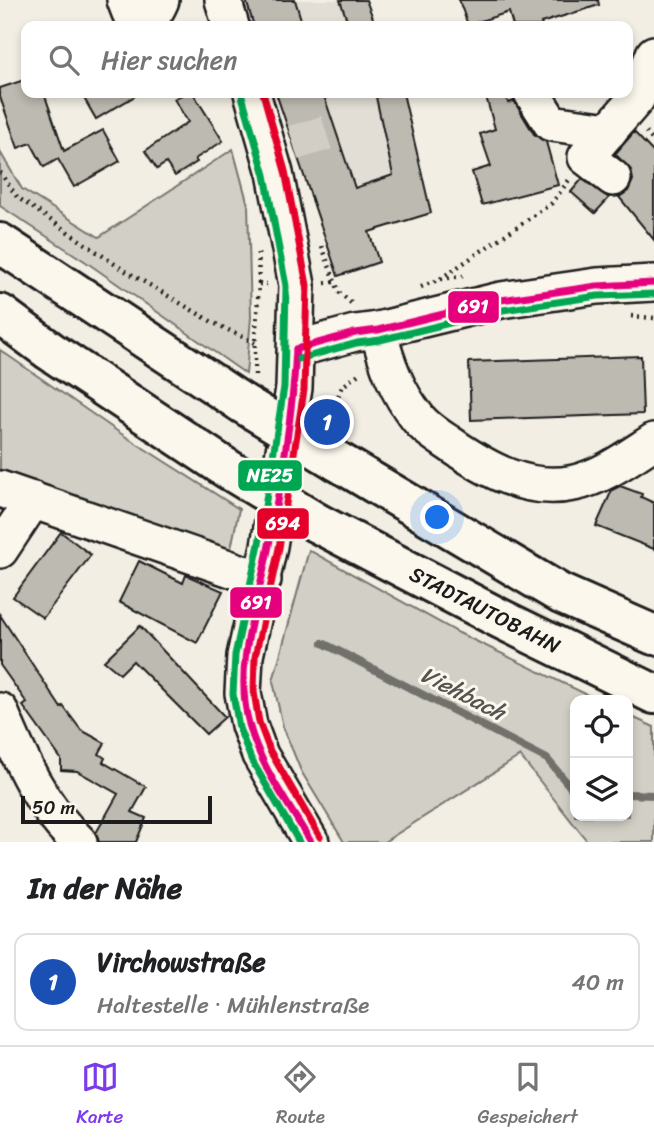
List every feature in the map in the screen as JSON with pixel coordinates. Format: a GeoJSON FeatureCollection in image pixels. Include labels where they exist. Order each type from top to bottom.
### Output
{"type":"FeatureCollection","features":[{"type":"Feature","properties":{"kind":"highway"},"geometry":{"type":"LineString","coordinates":[[0,243],[248,391],[337,461],[561,594],[654,635]]}},
{"type":"Feature","properties":{"kind":"highway","name":"STADTAUTOBAHN"},"geometry":{"type":"LineString","coordinates":[[0,314],[50,351],[226,468],[317,523],[501,619],[654,694]]}},
{"type":"Feature","properties":{"kind":"street"},"geometry":{"type":"LineString","coordinates":[[125,0],[130,13],[139,19],[150,17],[161,0]]}},
{"type":"Feature","properties":{"kind":"street"},"geometry":{"type":"LineString","coordinates":[[223,0],[230,21]]}},
{"type":"Feature","properties":{"kind":"street"},"geometry":{"type":"LineString","coordinates":[[613,178],[586,157],[620,120],[643,87],[654,54]]}},
{"type":"Feature","properties":{"kind":"street"},"geometry":{"type":"LineString","coordinates":[[255,98],[281,146],[275,173],[297,285],[296,349],[294,388],[263,580],[245,656],[243,693],[249,724],[260,755],[311,842]]}},
{"type":"Feature","properties":{"kind":"street"},"geometry":{"type":"LineString","coordinates":[[533,98],[537,128],[620,120]]}},
{"type":"Feature","properties":{"kind":"street"},"geometry":{"type":"LineString","coordinates":[[382,345],[501,300],[597,286],[654,283]]}},
{"type":"Feature","properties":{"kind":"street"},"geometry":{"type":"LineString","coordinates":[[296,349],[355,332],[382,345],[401,394],[417,418],[428,429],[474,461],[514,480],[546,485],[573,483],[611,468],[654,440]]}},
{"type":"Feature","properties":{"kind":"street"},"geometry":{"type":"LineString","coordinates":[[0,489],[263,580]]}},
{"type":"Feature","properties":{"kind":"street"},"geometry":{"type":"LineString","coordinates":[[0,550],[33,500]]}},
{"type":"Feature","properties":{"kind":"street"},"geometry":{"type":"LineString","coordinates":[[0,711],[33,783],[61,824],[79,842]]}},
{"type":"Feature","properties":{"kind":"path"},"geometry":{"type":"LineString","coordinates":[[0,172],[17,197],[119,267],[214,323],[255,343],[248,391]]}},
{"type":"Feature","properties":{"kind":"path"},"geometry":{"type":"LineString","coordinates":[[440,279],[552,203]]}},
{"type":"Feature","properties":{"kind":"path"},"geometry":{"type":"LineString","coordinates":[[630,316],[654,318]]}},
{"type":"Feature","properties":{"kind":"path"},"geometry":{"type":"LineString","coordinates":[[327,422],[342,387],[362,371],[382,345]]}},
{"type":"Feature","properties":{"kind":"shaded area"},"geometry":{"type":"Polygon","coordinates":[[[246,0],[366,0],[374,21],[252,21],[246,0]]]}},
{"type":"Feature","properties":{"kind":"shaded area"},"geometry":{"type":"Polygon","coordinates":[[[278,98],[404,98],[431,213],[327,246],[278,98]]]}},
{"type":"Feature","properties":{"kind":"shaded area"},"geometry":{"type":"Polygon","coordinates":[[[233,149],[248,205],[251,317],[246,374],[86,262],[0,206],[0,152],[22,189],[99,237],[233,149]]]}},
{"type":"Feature","properties":{"kind":"shaded area"},"geometry":{"type":"Polygon","coordinates":[[[0,350],[120,433],[239,509],[231,549],[0,471],[0,350]]]}},
{"type":"Feature","properties":{"kind":"shaded area"},"geometry":{"type":"Polygon","coordinates":[[[309,550],[459,633],[588,695],[570,695],[570,819],[520,756],[384,842],[344,842],[301,771],[283,727],[273,681],[309,550]]]}},
{"type":"Feature","properties":{"kind":"shaded area"},"geometry":{"type":"Polygon","coordinates":[[[633,717],[654,727],[654,842],[588,842],[571,821],[633,821],[633,717]]]}},
{"type":"Feature","properties":{"kind":"building"},"geometry":{"type":"Polygon","coordinates":[[[246,0],[295,0],[301,21],[252,21],[246,0]]]}},
{"type":"Feature","properties":{"kind":"building"},"geometry":{"type":"Polygon","coordinates":[[[340,0],[366,0],[374,21],[347,21],[340,0]]]}},
{"type":"Feature","properties":{"kind":"building"},"geometry":{"type":"Polygon","coordinates":[[[459,0],[598,0],[599,5],[547,21],[512,21],[509,12],[481,21],[467,21],[459,0]]]}},
{"type":"Feature","properties":{"kind":"building"},"geometry":{"type":"Polygon","coordinates":[[[21,81],[21,98],[46,98],[64,151],[103,130],[120,161],[74,187],[58,159],[44,167],[31,143],[18,148],[0,97],[0,88],[21,81]]]}},
{"type":"Feature","properties":{"kind":"building"},"geometry":{"type":"Polygon","coordinates":[[[84,98],[132,98],[96,119],[84,98]]]}},
{"type":"Feature","properties":{"kind":"building"},"geometry":{"type":"Polygon","coordinates":[[[196,98],[223,141],[175,176],[166,163],[157,169],[145,151],[188,122],[174,99],[196,98]]]}},
{"type":"Feature","properties":{"kind":"building"},"geometry":{"type":"Polygon","coordinates":[[[278,98],[325,98],[355,188],[393,175],[376,98],[404,98],[431,213],[369,232],[379,262],[338,276],[278,98]]]}},
{"type":"Feature","properties":{"kind":"building"},"geometry":{"type":"Polygon","coordinates":[[[486,98],[506,98],[508,103],[514,101],[534,134],[546,142],[558,185],[482,205],[472,172],[491,166],[480,134],[495,129],[486,98]]]}},
{"type":"Feature","properties":{"kind":"building"},"geometry":{"type":"Polygon","coordinates":[[[634,132],[654,153],[654,240],[619,197],[628,191],[633,180],[631,170],[615,154],[634,132]]]}},
{"type":"Feature","properties":{"kind":"building"},"geometry":{"type":"Polygon","coordinates":[[[582,179],[609,198],[595,213],[571,192],[582,179]]]}},
{"type":"Feature","properties":{"kind":"building"},"geometry":{"type":"Polygon","coordinates":[[[641,356],[643,414],[471,420],[469,362],[641,356]]]}},
{"type":"Feature","properties":{"kind":"building"},"geometry":{"type":"Polygon","coordinates":[[[620,486],[642,494],[641,497],[654,503],[654,549],[596,526],[612,490],[620,486]]]}},
{"type":"Feature","properties":{"kind":"building"},"geometry":{"type":"Polygon","coordinates":[[[61,532],[91,555],[43,618],[13,597],[61,532]]]}},
{"type":"Feature","properties":{"kind":"building"},"geometry":{"type":"Polygon","coordinates":[[[139,561],[183,583],[186,575],[223,591],[197,643],[119,602],[139,561]]]}},
{"type":"Feature","properties":{"kind":"building"},"geometry":{"type":"Polygon","coordinates":[[[0,615],[61,708],[63,706],[81,730],[105,743],[99,754],[105,758],[103,762],[146,787],[132,812],[146,818],[136,842],[99,842],[96,833],[118,794],[77,771],[61,770],[61,759],[23,706],[27,703],[0,665],[0,615]]]}},
{"type":"Feature","properties":{"kind":"building"},"geometry":{"type":"Polygon","coordinates":[[[140,626],[225,717],[206,734],[133,661],[120,674],[104,661],[140,626]]]}},
{"type":"Feature","properties":{"kind":"waterway","name":"Viehbach"},"geometry":{"type":"LineString","coordinates":[[323,643],[547,759],[570,786]]}},
{"type":"Feature","properties":{"kind":"waterway","name":"Viehbach"},"geometry":{"type":"LineString","coordinates":[[633,794],[654,795]]}},
{"type":"Feature","properties":{"kind":"tunnel"},"geometry":{"type":"LineString","coordinates":[[293,143],[335,130]]}},
{"type":"Feature","properties":{"kind":"transit line","name":"NE25"},"geometry":{"type":"LineString","coordinates":[[243,98],[265,175],[286,286],[284,387],[259,544],[235,655],[233,694],[239,728],[251,759],[299,842]]}},
{"type":"Feature","properties":{"kind":"transit line","name":"694"},"geometry":{"type":"LineString","coordinates":[[264,98],[285,171],[307,285],[304,390],[279,548],[255,657],[254,692],[259,722],[270,751],[320,837]]}},
{"type":"Feature","properties":{"kind":"transit line","name":"691"},"geometry":{"type":"LineString","coordinates":[[296,349],[501,300],[597,286],[654,283]]}},
{"type":"Feature","properties":{"kind":"transit line","name":"NE25"},"geometry":{"type":"LineString","coordinates":[[299,359],[503,310],[598,296],[654,294]]}},
{"type":"Feature","properties":{"kind":"transit line","name":"691"},"geometry":{"type":"LineString","coordinates":[[296,349],[282,472],[249,634],[244,679],[249,724],[260,755],[311,842]]}},
{"type":"Feature","properties":{"kind":"place","name":"Virchowstraße"},"geometry":{"type":"Point","coordinates":[327,422]}}]}
